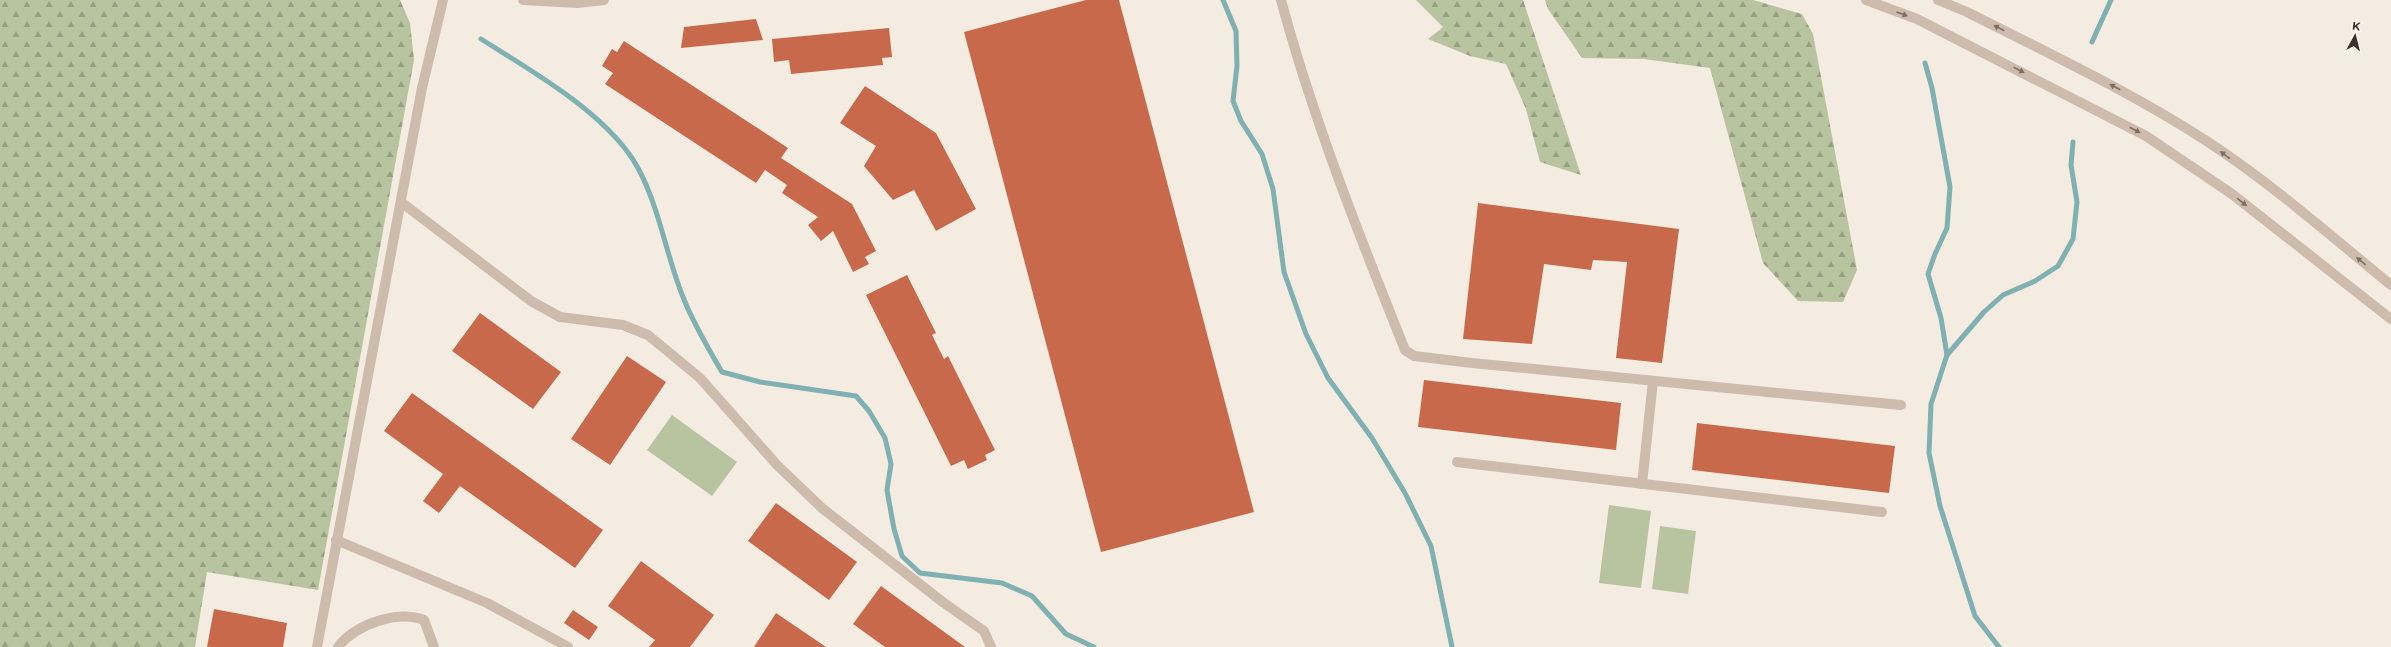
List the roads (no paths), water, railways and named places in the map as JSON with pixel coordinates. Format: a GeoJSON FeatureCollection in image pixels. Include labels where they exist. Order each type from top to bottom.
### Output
{"type":"FeatureCollection","features":[{"type":"Feature","properties":{"kind":"street"},"geometry":{"type":"LineString","coordinates":[[317,647],[422,88],[443,0]]}},
{"type":"Feature","properties":{"kind":"street"},"geometry":{"type":"LineString","coordinates":[[523,0],[578,3],[604,0]]}},
{"type":"Feature","properties":{"kind":"street"},"geometry":{"type":"LineString","coordinates":[[1281,0],[1297,59],[1368,258],[1405,350],[1414,356],[1901,405]]}},
{"type":"Feature","properties":{"kind":"street"},"geometry":{"type":"LineString","coordinates":[[1866,0],[1917,19],[2146,136],[2232,194],[2391,319]]}},
{"type":"Feature","properties":{"kind":"street"},"geometry":{"type":"LineString","coordinates":[[1938,0],[1967,12],[2135,97],[2206,141],[2280,196],[2391,285]]}},
{"type":"Feature","properties":{"kind":"street"},"geometry":{"type":"LineString","coordinates":[[401,202],[531,301],[560,317],[623,325],[648,335],[700,378],[777,465],[822,508],[944,603],[984,631],[991,647]]}},
{"type":"Feature","properties":{"kind":"street"},"geometry":{"type":"LineString","coordinates":[[1642,484],[1654,381]]}},
{"type":"Feature","properties":{"kind":"street"},"geometry":{"type":"LineString","coordinates":[[1457,462],[1882,512]]}},
{"type":"Feature","properties":{"kind":"street"},"geometry":{"type":"LineString","coordinates":[[336,540],[487,603],[568,647]]}},
{"type":"Feature","properties":{"kind":"street"},"geometry":{"type":"LineString","coordinates":[[338,647],[345,638],[376,621],[412,616],[424,620],[434,647]]}},
{"type":"Feature","properties":{"kind":"waterway"},"geometry":{"type":"LineString","coordinates":[[1223,0],[1236,31],[1237,66],[1233,101],[1241,121],[1262,154],[1273,189],[1284,272],[1306,334],[1328,378],[1372,438],[1405,493],[1431,546],[1452,647]]}},
{"type":"Feature","properties":{"kind":"waterway"},"geometry":{"type":"LineString","coordinates":[[2092,42],[2111,0]]}},
{"type":"Feature","properties":{"kind":"waterway"},"geometry":{"type":"LineString","coordinates":[[481,39],[542,77],[583,107],[618,140],[632,158],[641,174],[655,208],[677,280],[687,307],[722,372],[760,382],[856,396],[869,411],[885,438],[891,464],[887,490],[894,529],[902,556],[920,573],[1002,583],[1032,596],[1066,634],[1094,647]]}},
{"type":"Feature","properties":{"kind":"waterway"},"geometry":{"type":"LineString","coordinates":[[1925,63],[1932,88],[1950,187],[1947,228],[1928,274],[1941,318],[1947,355],[1931,404],[1929,453],[1940,506],[1975,616],[1999,647]]}},
{"type":"Feature","properties":{"kind":"waterway"},"geometry":{"type":"LineString","coordinates":[[1947,355],[1984,312],[2003,295],[2035,281],[2058,266],[2073,239],[2077,202],[2071,165],[2073,142]]}}]}
